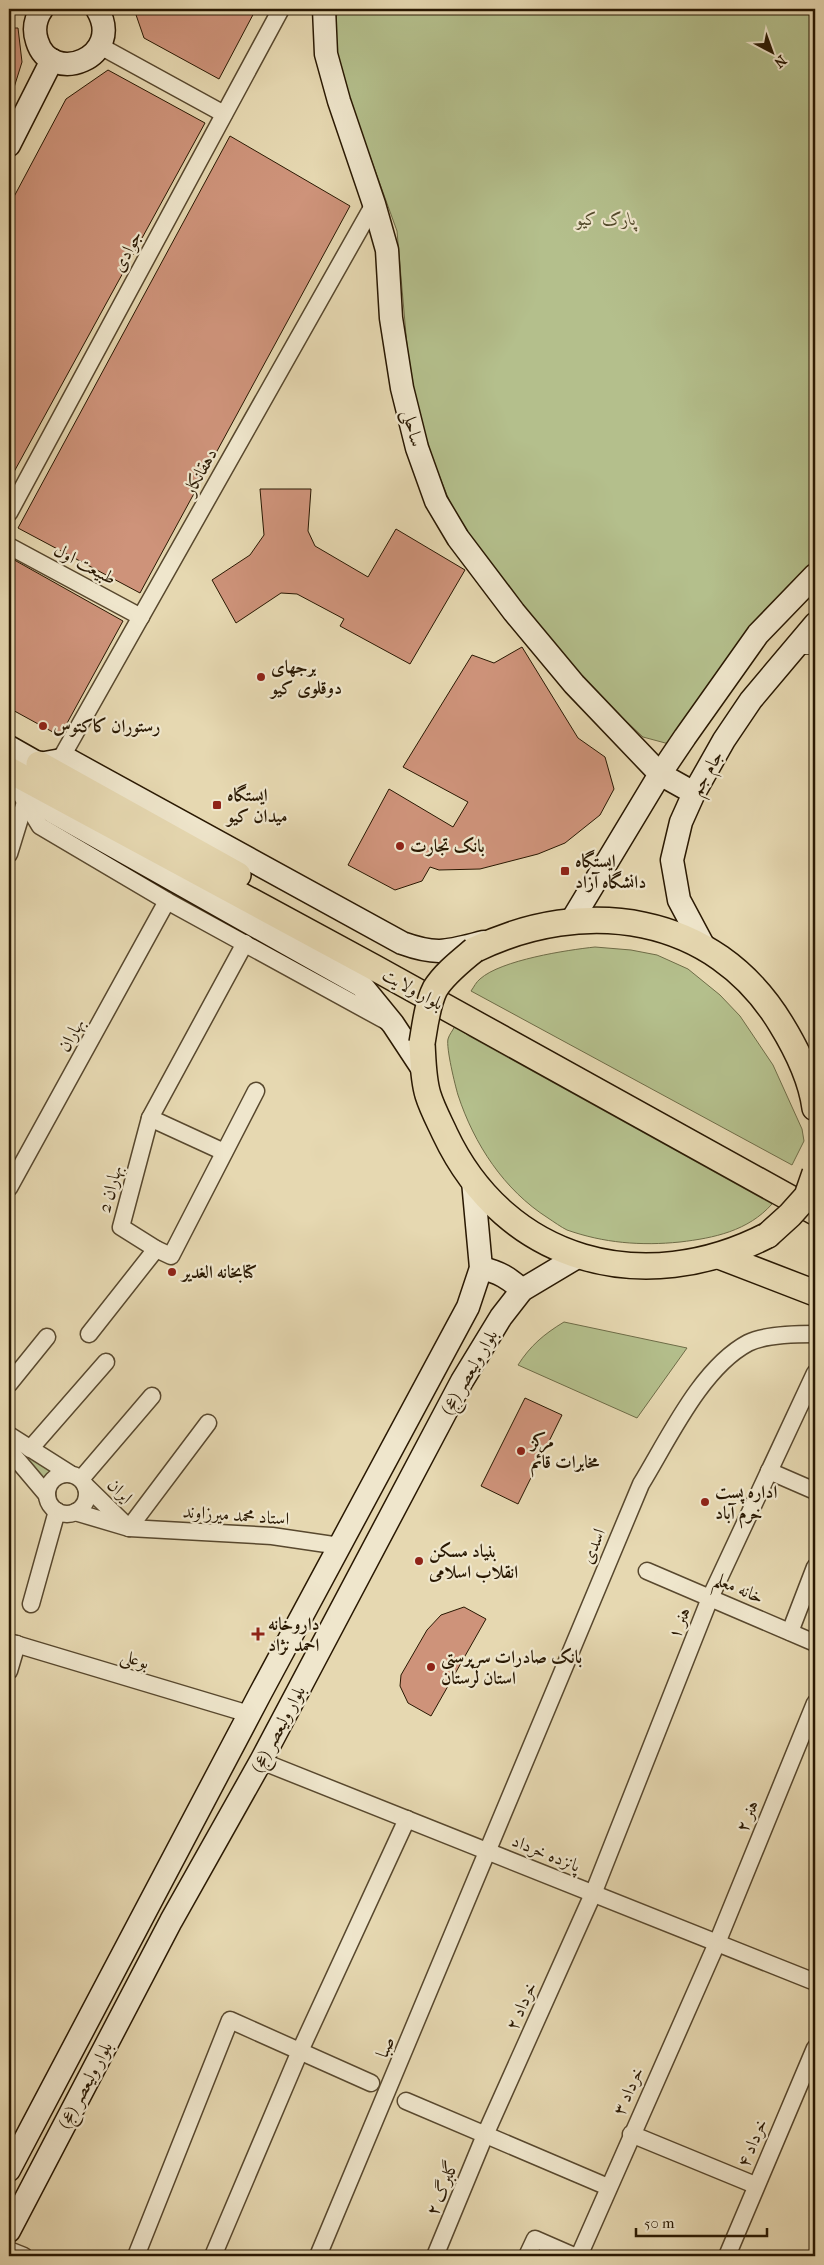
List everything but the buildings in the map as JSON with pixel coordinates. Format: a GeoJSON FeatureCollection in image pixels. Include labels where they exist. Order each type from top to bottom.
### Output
{"type":"FeatureCollection","features":[{"type":"Feature","properties":{"kind":"main road"},"geometry":{"type":"LineString","coordinates":[[36,11],[35,35],[38,45],[44,54],[62,64],[73,64],[89,58],[100,46],[104,26],[97,9]]}},
{"type":"Feature","properties":{"kind":"main road","name":"ساحلی"},"geometry":{"type":"LineString","coordinates":[[324,9],[326,54],[339,101],[374,204],[387,250],[391,318],[402,388],[417,448],[436,501],[458,538],[514,612],[574,684],[660,774],[694,793]]}},
{"type":"Feature","properties":{"kind":"main road"},"geometry":{"type":"LineString","coordinates":[[9,145],[52,60]]}},
{"type":"Feature","properties":{"kind":"main road","name":"جام جم"},"geometry":{"type":"LineString","coordinates":[[572,920],[660,774],[758,634],[815,575]]}},
{"type":"Feature","properties":{"kind":"main road","name":"جام جم"},"geometry":{"type":"LineString","coordinates":[[703,945],[679,900],[672,860],[680,822],[724,740],[751,700],[815,624]]}},
{"type":"Feature","properties":{"kind":"main road"},"geometry":{"type":"LineString","coordinates":[[9,747],[50,762],[67,759],[402,943],[424,951],[454,950],[528,928],[572,920],[619,920],[662,929],[703,945],[738,972],[769,1004],[793,1043],[814,1096]]}},
{"type":"Feature","properties":{"kind":"main road","name":"بلوار ولایت"},"geometry":{"type":"LineString","coordinates":[[50,762],[815,1194]]}},
{"type":"Feature","properties":{"kind":"main road"},"geometry":{"type":"LineString","coordinates":[[9,772],[54,812],[362,986],[393,1024],[424,1071]]}},
{"type":"Feature","properties":{"kind":"main road","name":"بلوار ولایت"},"geometry":{"type":"LineString","coordinates":[[9,772],[376,968],[815,1212]]}},
{"type":"Feature","properties":{"kind":"main road"},"geometry":{"type":"LineString","coordinates":[[499,937],[474,950],[453,968],[435,989],[422,1043],[424,1071],[428,1095],[459,1163],[472,1181],[498,1208],[520,1227],[539,1240],[579,1256],[623,1265],[670,1265],[719,1256],[743,1248],[768,1235],[807,1196],[815,1173]]}},
{"type":"Feature","properties":{"kind":"main road","name":"بلوار ولیعصر (عج)"},"geometry":{"type":"LineString","coordinates":[[9,2170],[249,1714],[468,1307],[481,1268],[472,1181]]}},
{"type":"Feature","properties":{"kind":"main road","name":"بلوار ولیعصر (عج)"},"geometry":{"type":"LineString","coordinates":[[9,2231],[130,2000],[261,1761],[462,1381],[501,1318],[522,1290],[579,1256]]}},
{"type":"Feature","properties":{"kind":"main road"},"geometry":{"type":"LineString","coordinates":[[719,1256],[815,1293]]}},
{"type":"Feature","properties":{"kind":"main road"},"geometry":{"type":"LineString","coordinates":[[481,1268],[504,1275],[522,1290]]}},
{"type":"Feature","properties":{"kind":"main road"},"geometry":{"type":"LineString","coordinates":[[132,1938],[133,1951],[140,1957],[154,1955]]}},
{"type":"Feature","properties":{"kind":"main road"},"geometry":{"type":"LineString","coordinates":[[107,1986],[118,1982],[128,1985],[130,2000]]}},
{"type":"Feature","properties":{"kind":"street","name":"جوادی"},"geometry":{"type":"LineString","coordinates":[[9,513],[281,9]]}},
{"type":"Feature","properties":{"kind":"street"},"geometry":{"type":"LineString","coordinates":[[100,46],[224,114]]}},
{"type":"Feature","properties":{"kind":"street","name":"دهقانکار"},"geometry":{"type":"LineString","coordinates":[[50,762],[141,617],[374,204]]}},
{"type":"Feature","properties":{"kind":"street","name":"طبیعت اول"},"geometry":{"type":"LineString","coordinates":[[9,546],[141,617]]}},
{"type":"Feature","properties":{"kind":"street"},"geometry":{"type":"LineString","coordinates":[[9,772],[40,826],[167,901],[393,1024]]}},
{"type":"Feature","properties":{"kind":"street"},"geometry":{"type":"LineString","coordinates":[[9,854],[25,802]]}},
{"type":"Feature","properties":{"kind":"street","name":"بهاران"},"geometry":{"type":"LineString","coordinates":[[9,1188],[167,901]]}},
{"type":"Feature","properties":{"kind":"street","name":"بهاران 2"},"geometry":{"type":"LineString","coordinates":[[156,1249],[121,1227],[150,1118],[245,943]]}},
{"type":"Feature","properties":{"kind":"street"},"geometry":{"type":"LineString","coordinates":[[89,1334],[156,1249],[171,1256],[256,1091]]}},
{"type":"Feature","properties":{"kind":"street"},"geometry":{"type":"LineString","coordinates":[[150,1118],[224,1152]]}},
{"type":"Feature","properties":{"kind":"street","name":"اسدی"},"geometry":{"type":"LineString","coordinates":[[488,1852],[641,1484],[690,1404],[718,1365],[749,1342],[789,1334],[815,1334]]}},
{"type":"Feature","properties":{"kind":"street"},"geometry":{"type":"LineString","coordinates":[[9,1384],[48,1337]]}},
{"type":"Feature","properties":{"kind":"street"},"geometry":{"type":"LineString","coordinates":[[30,1449],[106,1362]]}},
{"type":"Feature","properties":{"kind":"street","name":"هنر ۱"},"geometry":{"type":"LineString","coordinates":[[594,1894],[710,1598],[815,1373]]}},
{"type":"Feature","properties":{"kind":"street"},"geometry":{"type":"LineString","coordinates":[[78,1479],[152,1396]]}},
{"type":"Feature","properties":{"kind":"street"},"geometry":{"type":"LineString","coordinates":[[128,1528],[208,1423]]}},
{"type":"Feature","properties":{"kind":"street","name":"ایران"},"geometry":{"type":"LineString","coordinates":[[9,1435],[78,1479],[128,1528]]}},
{"type":"Feature","properties":{"kind":"street"},"geometry":{"type":"LineString","coordinates":[[9,1450],[47,1495],[49,1502],[57,1511],[69,1514],[85,1504],[87,1498],[78,1479]]}},
{"type":"Feature","properties":{"kind":"street"},"geometry":{"type":"LineString","coordinates":[[769,1471],[815,1491]]}},
{"type":"Feature","properties":{"kind":"street"},"geometry":{"type":"LineString","coordinates":[[47,1495],[48,1489],[55,1477],[78,1479]]}},
{"type":"Feature","properties":{"kind":"street"},"geometry":{"type":"LineString","coordinates":[[31,1604],[57,1511]]}},
{"type":"Feature","properties":{"kind":"street","name":"ایران"},"geometry":{"type":"LineString","coordinates":[[75,1512],[128,1528]]}},
{"type":"Feature","properties":{"kind":"street","name":"استاد محمد میرزاوند"},"geometry":{"type":"LineString","coordinates":[[128,1528],[272,1536],[340,1546]]}},
{"type":"Feature","properties":{"kind":"street"},"geometry":{"type":"LineString","coordinates":[[790,1632],[815,1566]]}},
{"type":"Feature","properties":{"kind":"street","name":"خانه معلم"},"geometry":{"type":"LineString","coordinates":[[646,1571],[815,1643]]}},
{"type":"Feature","properties":{"kind":"street"},"geometry":{"type":"LineString","coordinates":[[9,1671],[13,1643]]}},
{"type":"Feature","properties":{"kind":"street","name":"بوعلی"},"geometry":{"type":"LineString","coordinates":[[13,1643],[249,1714]]}},
{"type":"Feature","properties":{"kind":"street","name":"هنر ۲"},"geometry":{"type":"LineString","coordinates":[[717,1943],[814,1710]]}},
{"type":"Feature","properties":{"kind":"street","name":"پانزده خرداد"},"geometry":{"type":"LineString","coordinates":[[261,1761],[815,1982]]}},
{"type":"Feature","properties":{"kind":"street"},"geometry":{"type":"LineString","coordinates":[[213,2256],[300,2051],[407,1819]]}},
{"type":"Feature","properties":{"kind":"street","name":"صبا"},"geometry":{"type":"LineString","coordinates":[[318,2256],[488,1852]]}},
{"type":"Feature","properties":{"kind":"street","name":"خرداد ۲"},"geometry":{"type":"LineString","coordinates":[[485,2135],[594,1894]]}},
{"type":"Feature","properties":{"kind":"street","name":"خرداد ۳"},"geometry":{"type":"LineString","coordinates":[[579,2256],[631,2134],[717,1943]]}},
{"type":"Feature","properties":{"kind":"street"},"geometry":{"type":"LineString","coordinates":[[136,2256],[230,2020],[371,2083]]}},
{"type":"Feature","properties":{"kind":"street","name":"خرداد ۴"},"geometry":{"type":"LineString","coordinates":[[727,2256],[755,2185],[815,2048]]}},
{"type":"Feature","properties":{"kind":"street"},"geometry":{"type":"LineString","coordinates":[[406,2101],[608,2187]]}},
{"type":"Feature","properties":{"kind":"street"},"geometry":{"type":"LineString","coordinates":[[631,2134],[755,2185]]}},
{"type":"Feature","properties":{"kind":"street","name":"گلبرگ ۲"},"geometry":{"type":"LineString","coordinates":[[435,2256],[485,2135]]}},
{"type":"Feature","properties":{"kind":"street"},"geometry":{"type":"LineString","coordinates":[[527,2256],[535,2240],[574,2256]]}},
{"type":"Feature","properties":{"kind":"street"},"geometry":{"type":"LineString","coordinates":[[9,2250],[24,2256]]}},
{"type":"Feature","properties":{"kind":"lane"},"geometry":{"type":"LineString","coordinates":[[792,651],[815,639]]}},
{"type":"Feature","properties":{"kind":"lane"},"geometry":{"type":"LineString","coordinates":[[792,651],[815,650]]}},
{"type":"Feature","properties":{"kind":"green space","name":"پارک کیو"},"geometry":{"type":"Polygon","coordinates":[[[338,9],[815,9],[815,562],[757,622],[669,744],[643,737],[578,676],[485,557],[453,510],[433,460],[416,404],[407,346],[397,231],[341,76],[332,38],[338,9]]]}},
{"type":"Feature","properties":{"kind":"green space"},"geometry":{"type":"Polygon","coordinates":[[[595,947],[631,950],[657,955],[688,969],[720,995],[740,1016],[773,1065],[802,1129],[804,1141],[792,1165],[471,991],[480,979],[503,966],[535,957],[595,947]]]}},
{"type":"Feature","properties":{"kind":"green space"},"geometry":{"type":"Polygon","coordinates":[[[455,1026],[469,1036],[772,1204],[752,1221],[730,1232],[680,1242],[651,1244],[609,1241],[565,1229],[532,1207],[518,1194],[504,1180],[482,1148],[458,1095],[449,1058],[448,1039],[455,1026]]]}},
{"type":"Feature","properties":{"kind":"green space"},"geometry":{"type":"Polygon","coordinates":[[[564,1322],[687,1348],[637,1418],[518,1365],[538,1341],[564,1322]]]}},
{"type":"Feature","properties":{"kind":"green space"},"geometry":{"type":"Polygon","coordinates":[[[9,1440],[54,1472],[43,1484],[9,1440]]]}},
{"type":"Feature","properties":{"kind":"place","name":"برجهای دوقلوی کیو"},"geometry":{"type":"Point","coordinates":[261,677]}},
{"type":"Feature","properties":{"kind":"place","name":"رستوران کاکتوس"},"geometry":{"type":"Point","coordinates":[43,726]}},
{"type":"Feature","properties":{"kind":"place","name":"ایستگاه میدان کیو"},"geometry":{"type":"Point","coordinates":[217,805]}},
{"type":"Feature","properties":{"kind":"place","name":"بانک تجارت"},"geometry":{"type":"Point","coordinates":[400,846]}},
{"type":"Feature","properties":{"kind":"place","name":"ایستگاه دانشگاه آزاد"},"geometry":{"type":"Point","coordinates":[565,871]}},
{"type":"Feature","properties":{"kind":"place","name":"کتابخانه الغدیر"},"geometry":{"type":"Point","coordinates":[172,1272]}},
{"type":"Feature","properties":{"kind":"place","name":"مرکز مخابرات قائم"},"geometry":{"type":"Point","coordinates":[521,1451]}},
{"type":"Feature","properties":{"kind":"place","name":"اداره پست خرم آباد"},"geometry":{"type":"Point","coordinates":[705,1502]}},
{"type":"Feature","properties":{"kind":"place","name":"بنیاد مسکن انقلاب اسلامی"},"geometry":{"type":"Point","coordinates":[419,1561]}},
{"type":"Feature","properties":{"kind":"place","name":"داروخانه احمد نژاد"},"geometry":{"type":"Point","coordinates":[258,1634]}},
{"type":"Feature","properties":{"kind":"place","name":"بانک صادرات سرپرستی استان لرستان"},"geometry":{"type":"Point","coordinates":[431,1667]}}]}
